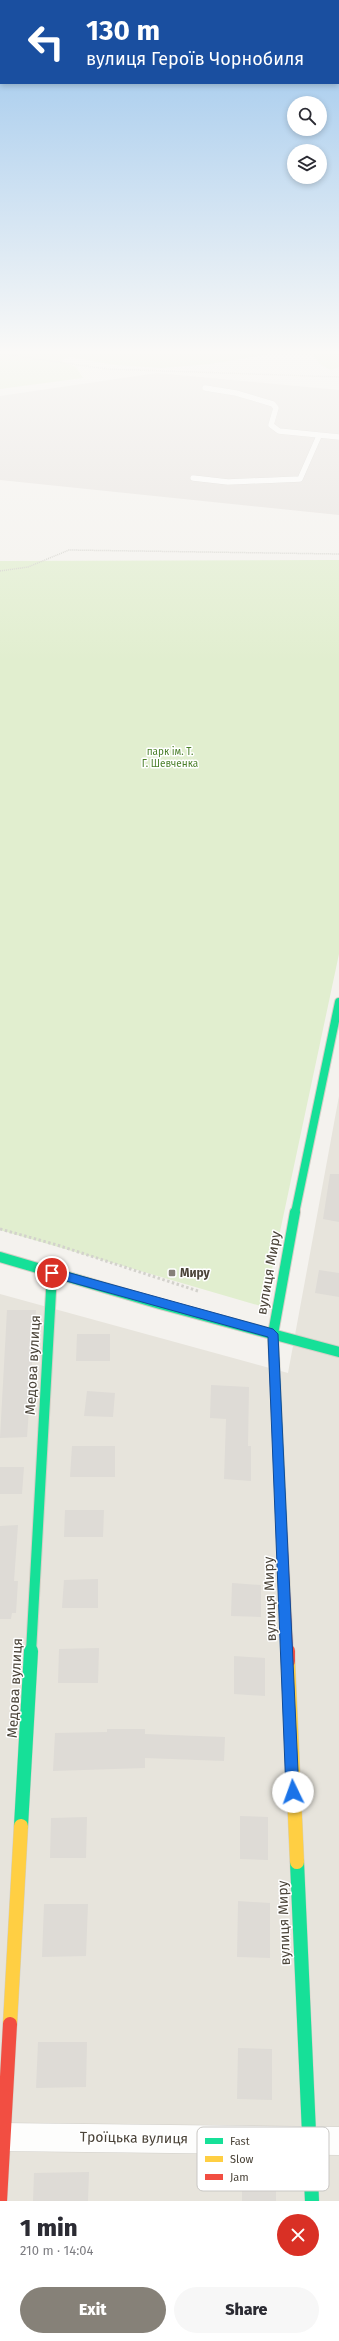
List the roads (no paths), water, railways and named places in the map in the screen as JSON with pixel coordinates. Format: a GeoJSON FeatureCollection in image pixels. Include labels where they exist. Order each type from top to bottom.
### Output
{"type":"FeatureCollection","features":[{"type":"Feature","properties":{"kind":"street","name":"вулиця Миру"},"geometry":{"type":"LineString","coordinates":[[307,2127],[273,1334],[282,1276],[339,1002]]}},
{"type":"Feature","properties":{"kind":"street"},"geometry":{"type":"LineString","coordinates":[[0,1258],[160,1304],[339,1352]]}},
{"type":"Feature","properties":{"kind":"street","name":"Медова вулиця"},"geometry":{"type":"LineString","coordinates":[[0,2201],[2,2137],[52,1273]]}},
{"type":"Feature","properties":{"kind":"street","name":"Троїцька вулиця"},"geometry":{"type":"LineString","coordinates":[[2,2137],[197,2139]]}},
{"type":"Feature","properties":{"kind":"street","name":"Троїцька вулиця"},"geometry":{"type":"LineString","coordinates":[[329,2141],[339,2141]]}},
{"type":"Feature","properties":{"kind":"street","name":"вулиця Миру"},"geometry":{"type":"LineString","coordinates":[[311,2191],[312,2201]]}},
{"type":"Feature","properties":{"kind":"lane"},"geometry":{"type":"LineString","coordinates":[[193,478],[228,482],[300,479],[310,457]]}},
{"type":"Feature","properties":{"kind":"place","name":"Миру"},"geometry":{"type":"Point","coordinates":[172,1273]}},
{"type":"Feature","properties":{"kind":"park label","name":"парк ім. Т. Г. Шевченка"},"geometry":{"type":"Point","coordinates":[170,758]}}]}
